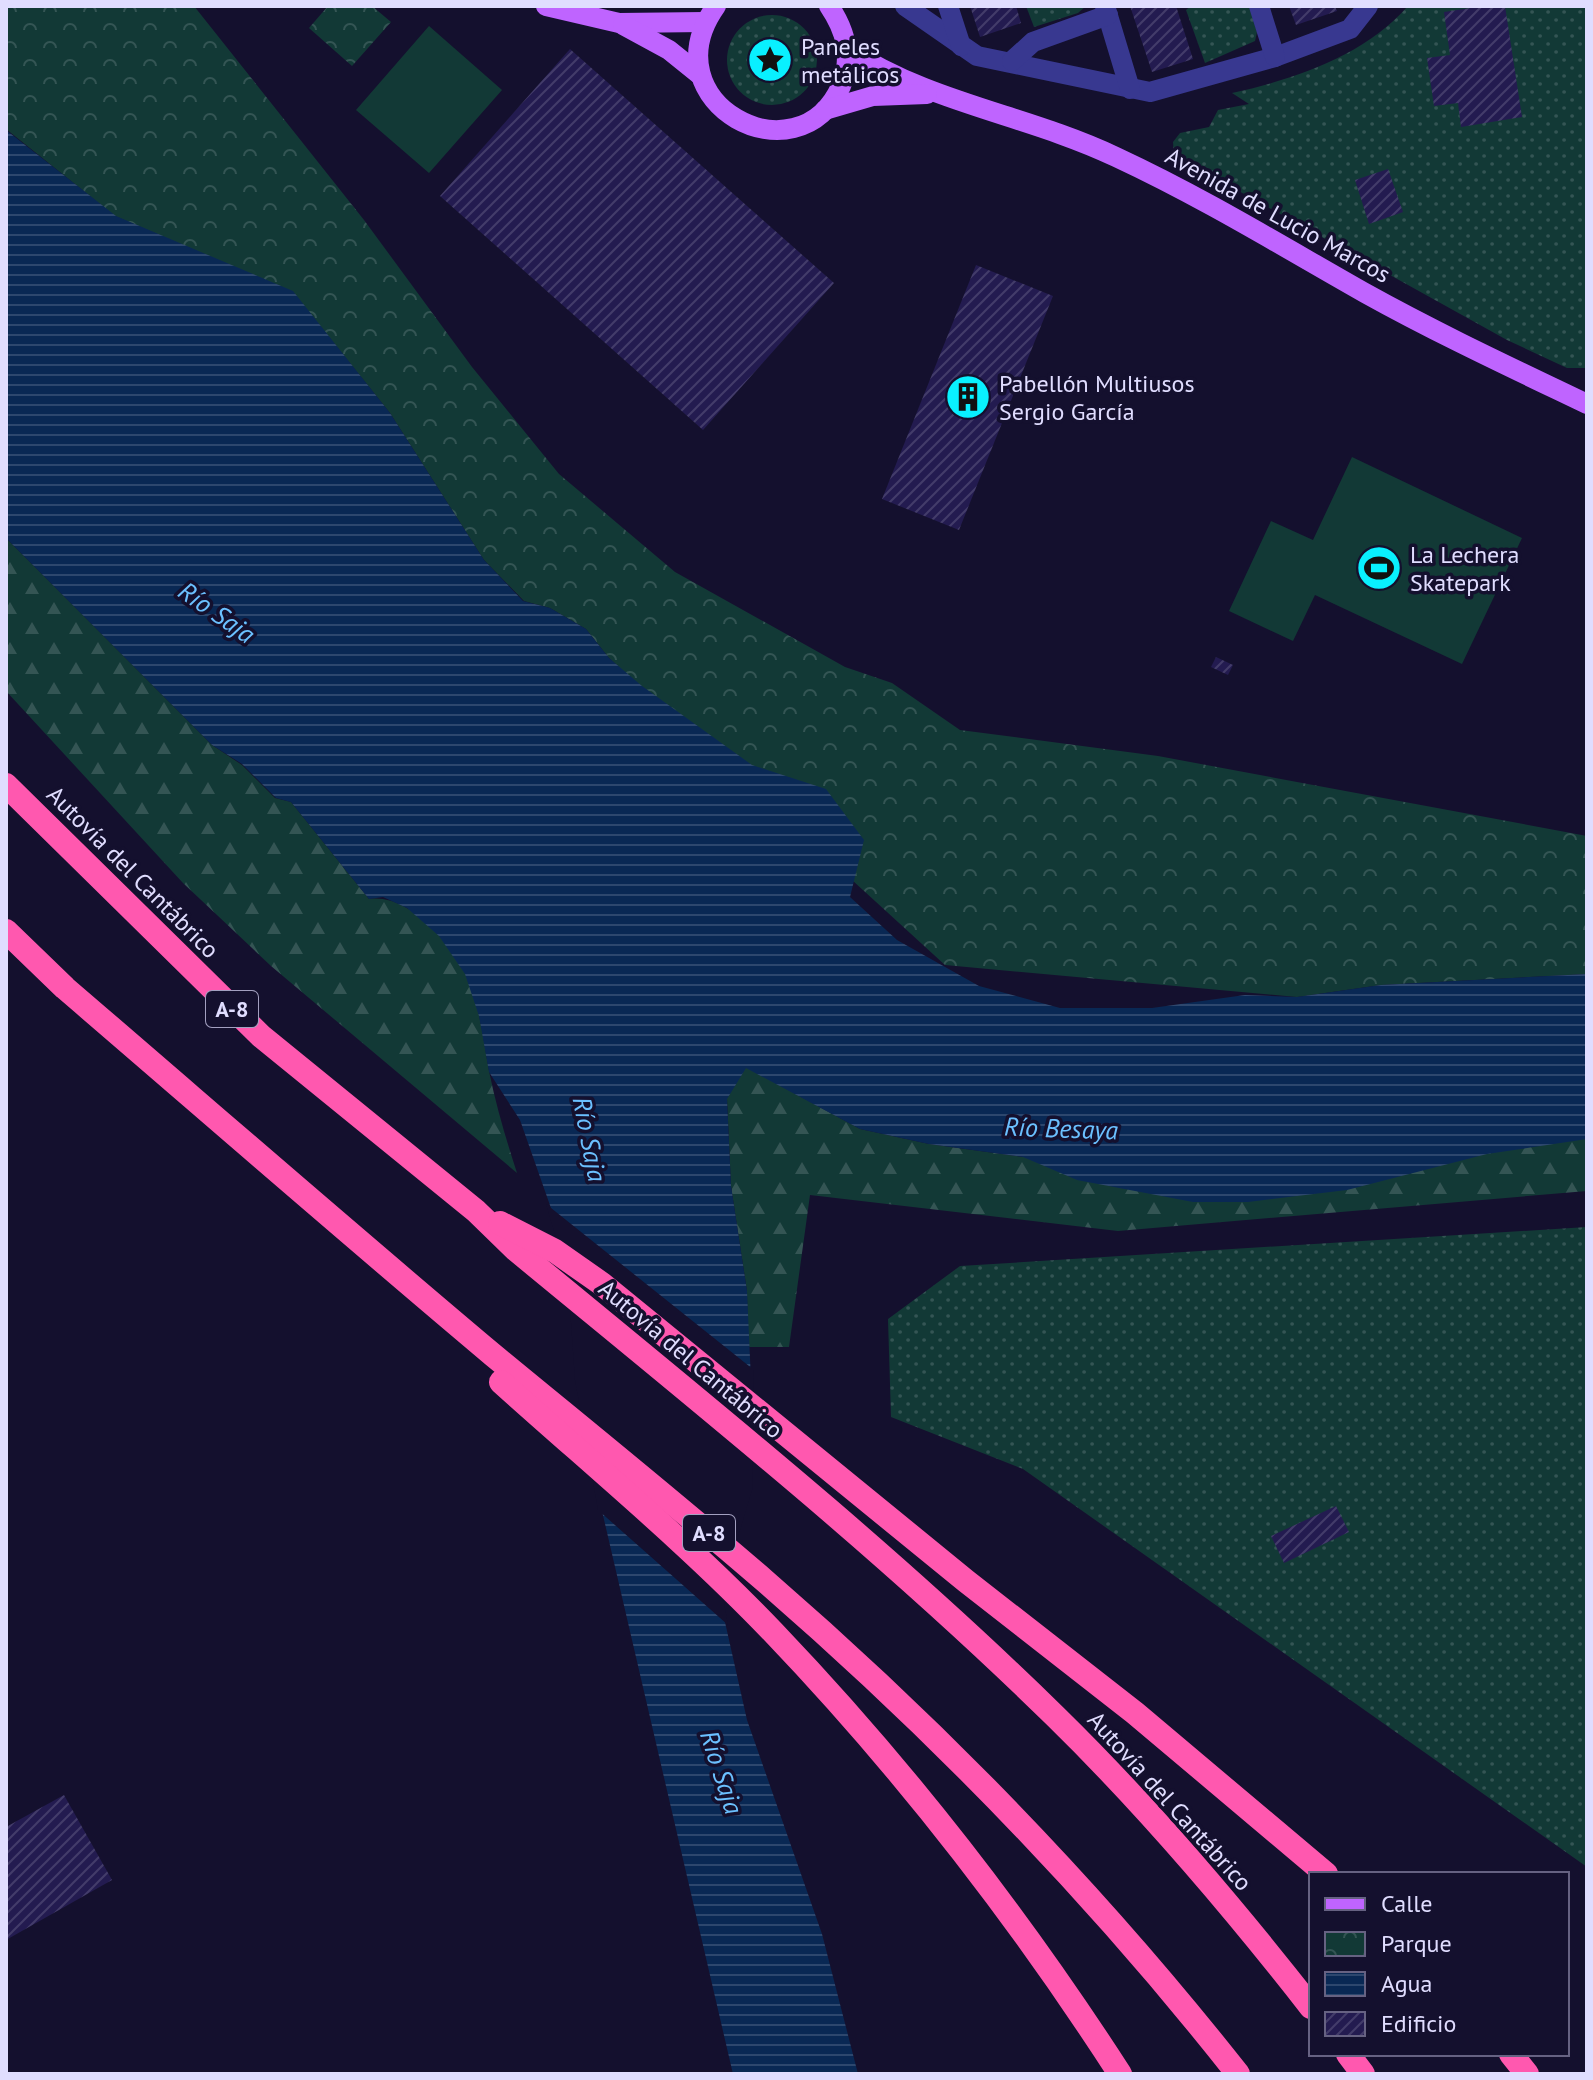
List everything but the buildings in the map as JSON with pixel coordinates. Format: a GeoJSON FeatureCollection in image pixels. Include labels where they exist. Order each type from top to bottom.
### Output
{"type":"FeatureCollection","features":[{"type":"Feature","properties":{"kind":"highway","name":"Autovía del Cantábrico"},"geometry":{"type":"LineString","coordinates":[[6,785],[261,1036],[476,1211],[515,1249],[942,1611],[1046,1707],[1114,1777],[1309,2005]]}},
{"type":"Feature","properties":{"kind":"highway","name":"A-8"},"geometry":{"type":"LineString","coordinates":[[6,931],[65,988],[440,1310],[767,1583],[967,1768],[1126,1937],[1238,2074]]}},
{"type":"Feature","properties":{"kind":"highway"},"geometry":{"type":"LineString","coordinates":[[476,1211],[555,1251],[602,1284],[966,1581],[1147,1723],[1324,1872]]}},
{"type":"Feature","properties":{"kind":"highway"},"geometry":{"type":"LineString","coordinates":[[440,1310],[496,1377],[679,1541],[772,1630],[932,1810],[1047,1963],[1120,2074]]}},
{"type":"Feature","properties":{"kind":"highway"},"geometry":{"type":"LineString","coordinates":[[1350,2056],[1363,2074]]}},
{"type":"Feature","properties":{"kind":"highway"},"geometry":{"type":"LineString","coordinates":[[1498,2056],[1512,2074]]}},
{"type":"Feature","properties":{"kind":"highway"},"geometry":{"type":"LineString","coordinates":[[1513,2056],[1527,2074]]}},
{"type":"Feature","properties":{"kind":"main road"},"geometry":{"type":"LineString","coordinates":[[546,6],[619,23],[669,50],[700,75]]}},
{"type":"Feature","properties":{"kind":"main road"},"geometry":{"type":"LineString","coordinates":[[823,110],[835,98],[846,72],[848,49],[842,25],[829,6]]}},
{"type":"Feature","properties":{"kind":"main road"},"geometry":{"type":"LineString","coordinates":[[619,23],[710,14],[698,46],[700,75]]}},
{"type":"Feature","properties":{"kind":"main road","name":"Avenida de Lucio Marcos"},"geometry":{"type":"LineString","coordinates":[[848,49],[882,71],[935,94],[1038,126],[1114,156],[1229,214],[1442,334],[1587,404]]}},
{"type":"Feature","properties":{"kind":"main road","name":"Avenida de Lucio Marcos"},"geometry":{"type":"LineString","coordinates":[[700,75],[712,100],[734,120],[760,130],[788,129],[815,118],[823,110],[873,96],[935,94]]}},
{"type":"Feature","properties":{"kind":"street"},"geometry":{"type":"LineString","coordinates":[[905,6],[977,56],[1150,92],[1275,57],[1350,29],[1368,6]]}},
{"type":"Feature","properties":{"kind":"street"},"geometry":{"type":"LineString","coordinates":[[948,6],[961,46]]}},
{"type":"Feature","properties":{"kind":"street"},"geometry":{"type":"LineString","coordinates":[[1259,6],[1275,57]]}},
{"type":"Feature","properties":{"kind":"street"},"geometry":{"type":"LineString","coordinates":[[1012,61],[1033,42],[1106,11],[1130,89]]}},
{"type":"Feature","properties":{"kind":"green space"},"geometry":{"type":"Polygon","coordinates":[[[6,6],[194,6],[364,220],[472,367],[559,474],[675,572],[845,667],[892,683],[960,730],[1158,756],[1587,836],[1587,974],[1381,985],[1297,997],[945,965],[609,658],[586,629],[550,608],[524,601],[484,560],[390,413],[293,292],[115,216],[6,129],[6,6]]]}},
{"type":"Feature","properties":{"kind":"green space"},"geometry":{"type":"Polygon","coordinates":[[[328,6],[372,6],[391,22],[352,66],[309,28],[328,6]]]}},
{"type":"Feature","properties":{"kind":"green space"},"geometry":{"type":"Polygon","coordinates":[[[1026,6],[1086,6],[1078,13],[1034,27],[1026,6]]]}},
{"type":"Feature","properties":{"kind":"green space"},"geometry":{"type":"Polygon","coordinates":[[[1191,6],[1250,6],[1257,32],[1255,41],[1205,63],[1186,10],[1191,6]]]}},
{"type":"Feature","properties":{"kind":"green space"},"geometry":{"type":"Polygon","coordinates":[[[1408,6],[1587,6],[1587,368],[1567,368],[1507,340],[1174,155],[1173,142],[1180,133],[1209,127],[1218,110],[1249,104],[1232,93],[1304,73],[1350,52],[1390,24],[1408,6]]]}},
{"type":"Feature","properties":{"kind":"green space"},"geometry":{"type":"Polygon","coordinates":[[[772,15],[789,19],[804,28],[813,43],[817,60],[813,77],[804,92],[789,101],[772,105],[755,101],[740,92],[731,77],[727,60],[731,43],[740,28],[755,19],[772,15]]]}},
{"type":"Feature","properties":{"kind":"green space"},"geometry":{"type":"Polygon","coordinates":[[[429,26],[502,90],[429,173],[356,110],[429,26]]]}},
{"type":"Feature","properties":{"kind":"green space","name":"La Lechera Skatepark"},"geometry":{"type":"Polygon","coordinates":[[[1352,457],[1522,538],[1462,664],[1315,595],[1293,641],[1229,611],[1271,521],[1313,540],[1352,457]]]}},
{"type":"Feature","properties":{"kind":"green space"},"geometry":{"type":"Polygon","coordinates":[[[6,538],[212,745],[242,765],[275,798],[291,802],[369,899],[384,899],[413,912],[450,948],[475,998],[495,1097],[517,1173],[271,966],[183,883],[6,691],[6,538]]]}},
{"type":"Feature","properties":{"kind":"green space"},"geometry":{"type":"Polygon","coordinates":[[[746,1067],[860,1129],[929,1144],[1023,1157],[1587,1132],[1587,1191],[1118,1231],[810,1195],[789,1347],[748,1347],[747,1291],[731,1186],[727,1098],[746,1067]]]}},
{"type":"Feature","properties":{"kind":"green space"},"geometry":{"type":"Polygon","coordinates":[[[1587,1227],[1587,1867],[1023,1469],[891,1417],[888,1319],[960,1266],[1587,1227]]]}},
{"type":"Feature","properties":{"kind":"water"},"geometry":{"type":"Polygon","coordinates":[[[6,130],[116,216],[293,291],[390,413],[484,560],[523,601],[550,608],[586,629],[609,658],[642,686],[752,765],[826,789],[864,840],[850,897],[897,940],[979,986],[1060,1008],[1152,1008],[1245,995],[1297,997],[1381,985],[1587,974],[1587,1139],[1487,1154],[1347,1190],[1248,1202],[1193,1202],[1077,1180],[1023,1157],[929,1144],[860,1129],[746,1068],[727,1099],[731,1186],[747,1291],[751,1381],[718,1591],[747,1720],[822,1934],[858,2074],[733,2074],[599,1498],[572,1279],[558,1228],[520,1120],[489,1072],[479,1016],[465,974],[439,936],[407,908],[383,897],[369,899],[291,802],[276,798],[242,764],[212,745],[6,538],[6,130]]]}},
{"type":"Feature","properties":{"kind":"pier"},"geometry":{"type":"Polygon","coordinates":[[[546,1204],[754,1370],[752,1490],[722,1591],[728,1625],[598,1510],[575,1380],[568,1279],[546,1204]]]}},
{"type":"Feature","properties":{"kind":"place","name":"Paneles metálicos"},"geometry":{"type":"Point","coordinates":[770,60]}},
{"type":"Feature","properties":{"kind":"place","name":"Pabellón Multiusos Sergio García"},"geometry":{"type":"Point","coordinates":[968,397]}},
{"type":"Feature","properties":{"kind":"place","name":"La Lechera Skatepark"},"geometry":{"type":"Point","coordinates":[1379,568]}},
{"type":"Feature","properties":{"kind":"water label","name":"Río Saja"},"geometry":{"type":"Point","coordinates":[217,612]}},
{"type":"Feature","properties":{"kind":"water label","name":"Río Besaya"},"geometry":{"type":"Point","coordinates":[1061,1128]}},
{"type":"Feature","properties":{"kind":"water label","name":"Río Saja"},"geometry":{"type":"Point","coordinates":[590,1139]}},
{"type":"Feature","properties":{"kind":"water label","name":"Río Saja"},"geometry":{"type":"Point","coordinates":[722,1772]}}]}
